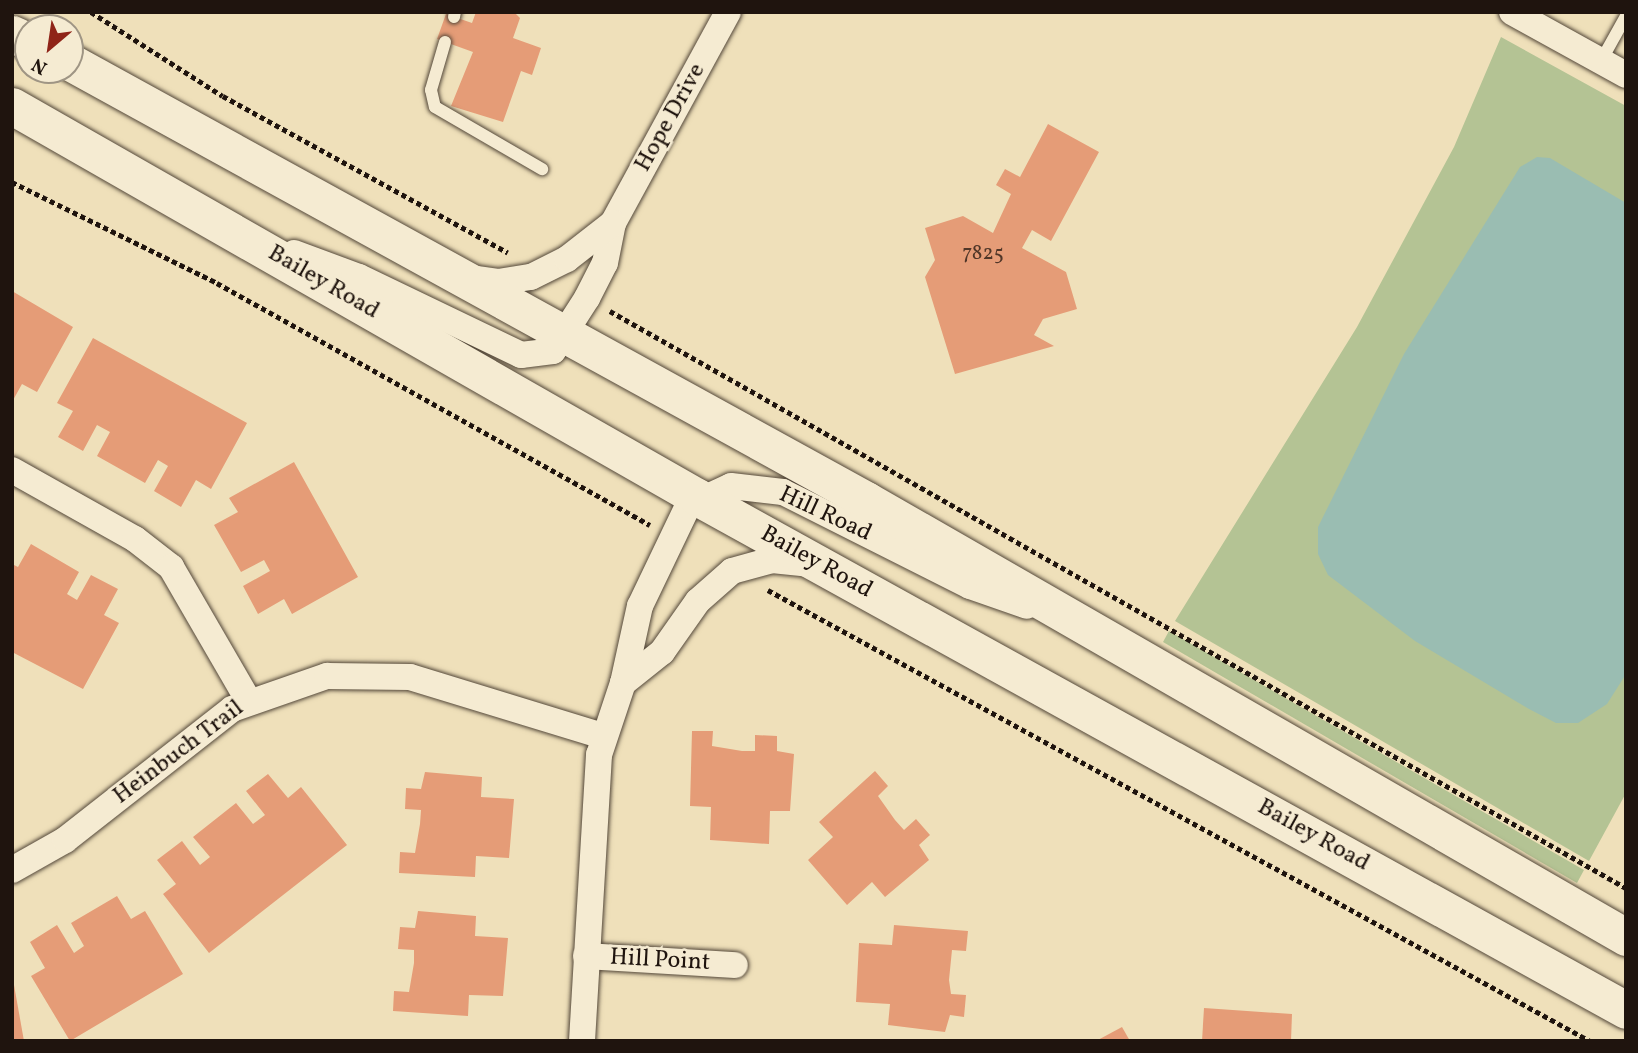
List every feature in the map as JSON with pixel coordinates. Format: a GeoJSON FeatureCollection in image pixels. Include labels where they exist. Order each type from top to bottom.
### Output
{"type":"FeatureCollection","features":[{"type":"Feature","properties":{"kind":"main road"},"geometry":{"type":"LineString","coordinates":[[84,69],[567,334],[1626,937]]}},
{"type":"Feature","properties":{"kind":"main road","name":"Bailey Road"},"geometry":{"type":"LineString","coordinates":[[12,106],[697,497],[1626,1010]]}},
{"type":"Feature","properties":{"kind":"street","name":"Hope Drive"},"geometry":{"type":"LineString","coordinates":[[240,235],[359,277],[521,355],[544,355],[567,334],[587,298],[605,263],[613,223],[728,12]]}},
{"type":"Feature","properties":{"kind":"street"},"geometry":{"type":"LineString","coordinates":[[1518,14],[1626,75]]}},
{"type":"Feature","properties":{"kind":"street","name":"Hope Drive"},"geometry":{"type":"LineString","coordinates":[[462,275],[498,282],[531,276],[567,259],[613,223]]}},
{"type":"Feature","properties":{"kind":"street"},"geometry":{"type":"LineString","coordinates":[[12,470],[135,539],[171,567],[248,700]]}},
{"type":"Feature","properties":{"kind":"street","name":"Hill Road"},"geometry":{"type":"LineString","coordinates":[[582,1041],[593,806],[603,736],[624,683],[640,606],[677,523],[697,497],[731,486],[783,492],[970,586],[1059,614]]}},
{"type":"Feature","properties":{"kind":"street","name":"Hill Road"},"geometry":{"type":"LineString","coordinates":[[624,683],[662,652],[698,601],[732,571],[772,560],[824,567]]}},
{"type":"Feature","properties":{"kind":"street","name":"Heinbuch Trail"},"geometry":{"type":"LineString","coordinates":[[12,870],[65,840],[248,700],[327,676],[390,674],[603,736]]}},
{"type":"Feature","properties":{"kind":"street","name":"Hill Point"},"geometry":{"type":"LineString","coordinates":[[586,956],[735,965]]}},
{"type":"Feature","properties":{"kind":"lane"},"geometry":{"type":"LineString","coordinates":[[1601,61],[1626,16]]}},
{"type":"Feature","properties":{"kind":"lane"},"geometry":{"type":"LineString","coordinates":[[445,42],[431,90],[435,107],[542,169]]}},
{"type":"Feature","properties":{"kind":"path"},"geometry":{"type":"LineString","coordinates":[[91,12],[223,96],[509,254]]}},
{"type":"Feature","properties":{"kind":"path"},"geometry":{"type":"LineString","coordinates":[[12,183],[241,296],[629,513]]}},
{"type":"Feature","properties":{"kind":"path"},"geometry":{"type":"LineString","coordinates":[[587,298],[942,495],[1626,888]]}},
{"type":"Feature","properties":{"kind":"path"},"geometry":{"type":"LineString","coordinates":[[766,590],[1590,1041]]}},
{"type":"Feature","properties":{"kind":"green space"},"geometry":{"type":"Polygon","coordinates":[[[1501,37],[1626,106],[1626,793],[1589,861],[1175,621],[1357,327],[1454,147],[1501,37]]]}},
{"type":"Feature","properties":{"kind":"green space"},"geometry":{"type":"Polygon","coordinates":[[[1169,631],[1584,870],[1577,883],[1163,642],[1169,631]]]}},
{"type":"Feature","properties":{"kind":"water"},"geometry":{"type":"Polygon","coordinates":[[[1537,157],[1550,158],[1626,203],[1626,674],[1607,704],[1578,723],[1556,723],[1415,641],[1328,575],[1318,554],[1318,527],[1404,354],[1520,167],[1537,157]]]}},
{"type":"Feature","properties":{"kind":"building"},"geometry":{"type":"Polygon","coordinates":[[[476,12],[514,12],[520,18],[513,38],[541,48],[532,75],[521,71],[503,122],[451,106],[473,52],[437,39],[446,14],[472,23],[476,12]]]}},
{"type":"Feature","properties":{"kind":"building"},"geometry":{"type":"Polygon","coordinates":[[[1048,124],[1099,152],[1051,241],[1032,230],[1022,248],[1066,272],[1077,309],[1043,319],[1034,335],[1054,346],[955,374],[925,277],[935,260],[925,228],[963,216],[993,233],[1011,194],[996,185],[1005,169],[1020,177],[1048,124]]]}},
{"type":"Feature","properties":{"kind":"building"},"geometry":{"type":"Polygon","coordinates":[[[12,291],[73,327],[37,392],[22,384],[12,402],[12,291]]]}},
{"type":"Feature","properties":{"kind":"building"},"geometry":{"type":"Polygon","coordinates":[[[93,338],[247,423],[211,489],[196,480],[181,507],[154,491],[168,466],[158,460],[145,483],[97,456],[110,432],[97,425],[83,451],[58,437],[73,411],[57,403],[93,338]]]}},
{"type":"Feature","properties":{"kind":"building"},"geometry":{"type":"Polygon","coordinates":[[[294,462],[358,577],[292,614],[284,599],[258,614],[243,586],[270,571],[264,560],[241,572],[214,525],[238,512],[229,498],[294,462]]]}},
{"type":"Feature","properties":{"kind":"building"},"geometry":{"type":"Polygon","coordinates":[[[31,544],[79,572],[67,594],[77,600],[91,575],[118,589],[104,615],[119,623],[83,689],[12,652],[12,564],[18,567],[31,544]]]}},
{"type":"Feature","properties":{"kind":"building"},"geometry":{"type":"Polygon","coordinates":[[[692,731],[713,731],[712,746],[742,751],[755,751],[755,735],[777,736],[777,751],[794,754],[790,811],[770,811],[769,844],[710,840],[711,807],[690,806],[692,731]]]}},
{"type":"Feature","properties":{"kind":"building"},"geometry":{"type":"Polygon","coordinates":[[[875,771],[888,786],[878,796],[895,820],[904,830],[916,819],[930,835],[919,845],[929,860],[885,897],[872,882],[847,905],[808,860],[833,837],[819,822],[875,771]]]}},
{"type":"Feature","properties":{"kind":"building"},"geometry":{"type":"Polygon","coordinates":[[[425,772],[482,777],[481,797],[514,799],[509,858],[476,856],[475,877],[399,873],[400,852],[415,853],[420,824],[421,810],[405,809],[406,788],[421,789],[425,772]]]}},
{"type":"Feature","properties":{"kind":"building"},"geometry":{"type":"Polygon","coordinates":[[[268,774],[288,798],[301,787],[347,845],[209,953],[163,894],[176,884],[157,860],[182,841],[200,865],[210,857],[193,837],[236,803],[253,824],[265,815],[246,791],[268,774]]]}},
{"type":"Feature","properties":{"kind":"building"},"geometry":{"type":"Polygon","coordinates":[[[117,896],[131,919],[145,911],[183,974],[70,1041],[31,976],[45,968],[30,942],[57,925],[74,953],[84,946],[71,923],[117,896]]]}},
{"type":"Feature","properties":{"kind":"building"},"geometry":{"type":"Polygon","coordinates":[[[418,911],[476,916],[475,936],[508,938],[503,996],[469,995],[468,1016],[393,1011],[394,991],[409,992],[414,963],[414,950],[398,949],[400,927],[415,928],[418,911]]]}},
{"type":"Feature","properties":{"kind":"building"},"geometry":{"type":"Polygon","coordinates":[[[894,925],[968,931],[966,951],[952,950],[949,980],[951,994],[966,995],[964,1017],[950,1015],[945,1032],[888,1025],[890,1004],[856,1002],[859,943],[892,945],[894,925]]]}},
{"type":"Feature","properties":{"kind":"building"},"geometry":{"type":"Polygon","coordinates":[[[14,985],[24,1041],[12,1041],[14,985]]]}},
{"type":"Feature","properties":{"kind":"building"},"geometry":{"type":"Polygon","coordinates":[[[1204,1008],[1292,1014],[1291,1041],[1202,1041],[1204,1008]]]}},
{"type":"Feature","properties":{"kind":"building"},"geometry":{"type":"Polygon","coordinates":[[[1122,1027],[1130,1041],[1096,1041],[1122,1027]]]}}]}
